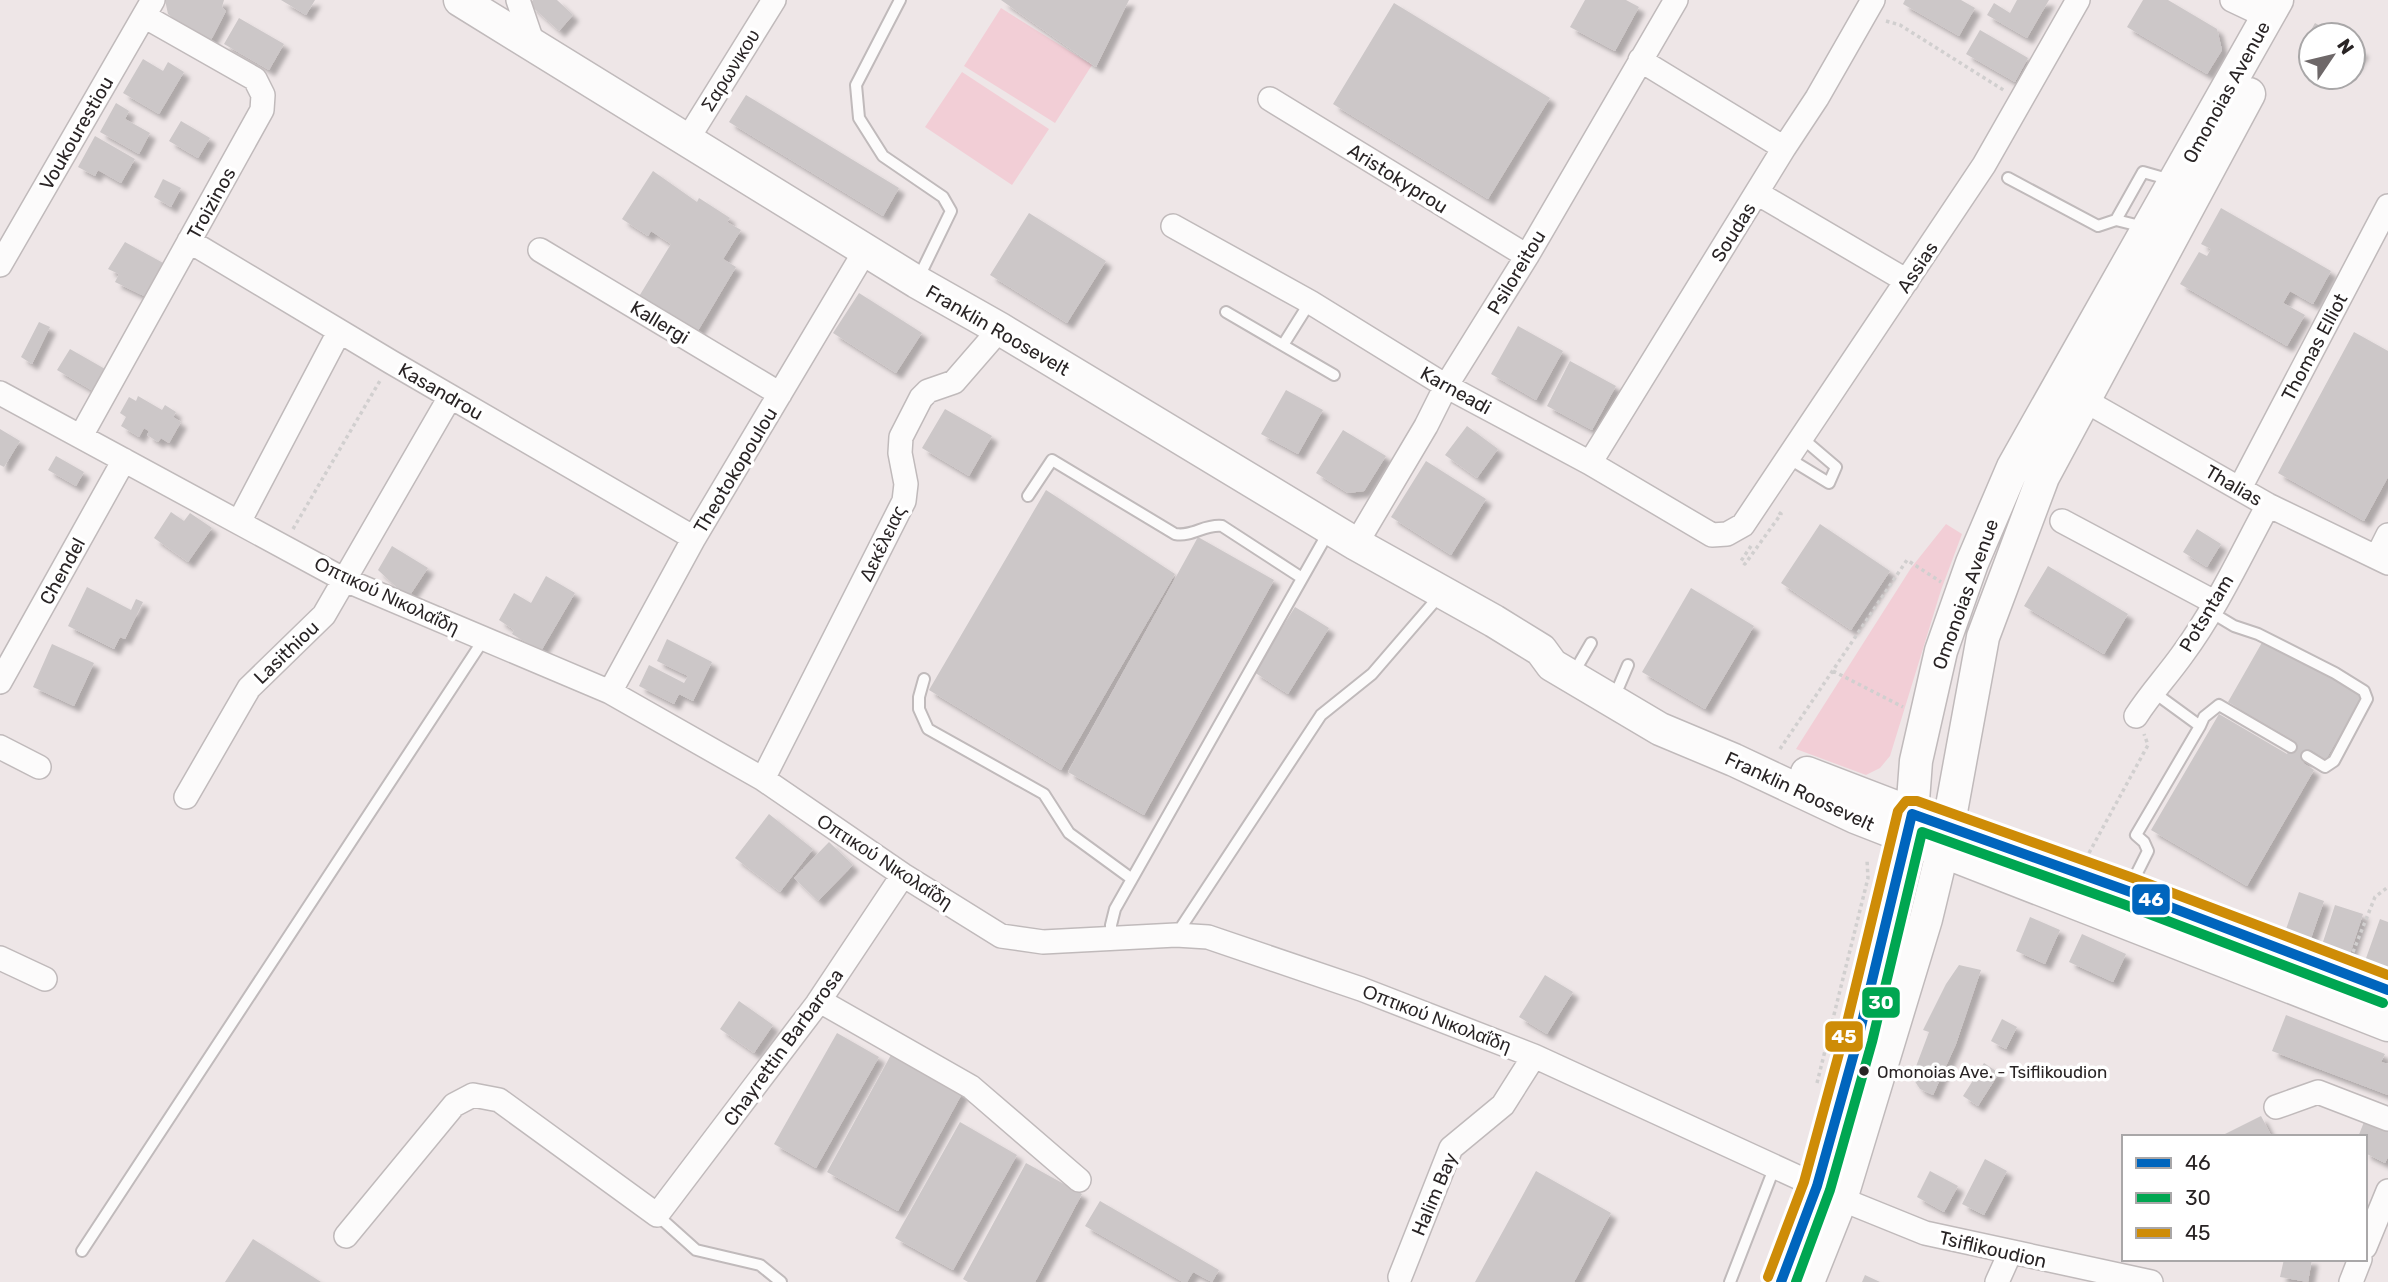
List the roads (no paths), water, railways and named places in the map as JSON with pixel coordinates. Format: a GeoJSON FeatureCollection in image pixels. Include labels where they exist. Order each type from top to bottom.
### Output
{"type":"FeatureCollection","features":[{"type":"Feature","properties":{"kind":"main road","name":"Franklin Roosevelt"},"geometry":{"type":"LineString","coordinates":[[460,0],[865,251],[1000,329],[1343,536],[1541,650],[1552,665],[1660,729],[1734,760],[1855,817],[1909,826]]}},
{"type":"Feature","properties":{"kind":"main road","name":"Omonoias Avenue"},"geometry":{"type":"LineString","coordinates":[[1781,1282],[1829,1193],[1926,919],[1946,840],[1983,637],[2043,477],[2300,0]]}},
{"type":"Feature","properties":{"kind":"main road","name":"Omonoias Avenue"},"geometry":{"type":"LineString","coordinates":[[1808,1282],[1829,1193],[1858,1039],[1909,826],[1916,761],[1941,651],[1972,563],[2013,467],[2273,8]]}},
{"type":"Feature","properties":{"kind":"main road","name":"Franklin Roosevelt"},"geometry":{"type":"LineString","coordinates":[[1541,650],[1586,652],[1624,676],[1665,713],[1833,784],[1909,826],[2388,1025]]}},
{"type":"Feature","properties":{"kind":"main road","name":"Franklin Roosevelt"},"geometry":{"type":"LineString","coordinates":[[1946,840],[2128,891],[2388,990]]}},
{"type":"Feature","properties":{"kind":"street"},"geometry":{"type":"LineString","coordinates":[[518,0],[534,47]]}},
{"type":"Feature","properties":{"kind":"street","name":"Σαρωνικου"},"geometry":{"type":"LineString","coordinates":[[687,140],[774,0]]}},
{"type":"Feature","properties":{"kind":"street","name":"Psiloreitou"},"geometry":{"type":"LineString","coordinates":[[1343,536],[1426,426],[1446,386],[1527,256],[1676,0]]}},
{"type":"Feature","properties":{"kind":"street","name":"Assias"},"geometry":{"type":"LineString","coordinates":[[1743,525],[1984,165],[2078,0]]}},
{"type":"Feature","properties":{"kind":"street"},"geometry":{"type":"LineString","coordinates":[[2232,0],[2273,8]]}},
{"type":"Feature","properties":{"kind":"street","name":"Soudas"},"geometry":{"type":"LineString","coordinates":[[1590,463],[1784,148],[1818,98],[1868,5]]}},
{"type":"Feature","properties":{"kind":"street","name":"Troizinos"},"geometry":{"type":"LineString","coordinates":[[81,436],[262,110],[263,95],[255,79],[148,8]]}},
{"type":"Feature","properties":{"kind":"street","name":"Voukourestiou"},"geometry":{"type":"LineString","coordinates":[[0,265],[148,8]]}},
{"type":"Feature","properties":{"kind":"street"},"geometry":{"type":"LineString","coordinates":[[1640,60],[1784,148]]}},
{"type":"Feature","properties":{"kind":"street","name":"Aristokyprou"},"geometry":{"type":"LineString","coordinates":[[1270,99],[1527,256]]}},
{"type":"Feature","properties":{"kind":"street"},"geometry":{"type":"LineString","coordinates":[[1757,193],[1907,281]]}},
{"type":"Feature","properties":{"kind":"street","name":"Thomas Elliot"},"geometry":{"type":"LineString","coordinates":[[2240,488],[2388,206]]}},
{"type":"Feature","properties":{"kind":"street","name":"Karneadi"},"geometry":{"type":"LineString","coordinates":[[1173,226],[1310,302],[1446,386],[1590,463],[1669,517],[1713,536],[1727,534],[1743,525]]}},
{"type":"Feature","properties":{"kind":"street","name":"Kasandrou"},"geometry":{"type":"LineString","coordinates":[[189,241],[339,332],[694,538]]}},
{"type":"Feature","properties":{"kind":"street","name":"Kallergi"},"geometry":{"type":"LineString","coordinates":[[540,250],[780,394]]}},
{"type":"Feature","properties":{"kind":"street","name":"Theotokopoulou"},"geometry":{"type":"LineString","coordinates":[[610,692],[694,538],[865,251]]}},
{"type":"Feature","properties":{"kind":"street","name":"Δεκέλειας"},"geometry":{"type":"LineString","coordinates":[[763,779],[904,501],[906,484],[900,453],[901,438],[921,398],[928,391],[954,382],[1000,329]]}},
{"type":"Feature","properties":{"kind":"street"},"geometry":{"type":"LineString","coordinates":[[239,522],[339,332]]}},
{"type":"Feature","properties":{"kind":"street","name":"Οπτικού Νικολαΐδη"},"geometry":{"type":"LineString","coordinates":[[0,393],[343,579],[610,692],[763,779],[903,875],[1001,936],[1043,942],[1176,934],[1208,937],[1362,989],[1534,1056],[1829,1193]]}},
{"type":"Feature","properties":{"kind":"street","name":"Lasithiou"},"geometry":{"type":"LineString","coordinates":[[186,797],[250,688],[324,615],[450,397]]}},
{"type":"Feature","properties":{"kind":"street","name":"Thalias"},"geometry":{"type":"LineString","coordinates":[[2084,400],[2268,505],[2382,560]]}},
{"type":"Feature","properties":{"kind":"street","name":"Chendel"},"geometry":{"type":"LineString","coordinates":[[0,682],[124,460]]}},
{"type":"Feature","properties":{"kind":"street","name":"Potsntam"},"geometry":{"type":"LineString","coordinates":[[2136,716],[2152,691],[2182,655],[2268,505]]}},
{"type":"Feature","properties":{"kind":"street"},"geometry":{"type":"LineString","coordinates":[[2063,521],[2212,606]]}},
{"type":"Feature","properties":{"kind":"street"},"geometry":{"type":"LineString","coordinates":[[2382,560],[2388,535]]}},
{"type":"Feature","properties":{"kind":"street"},"geometry":{"type":"LineString","coordinates":[[0,747],[39,767]]}},
{"type":"Feature","properties":{"kind":"street","name":"Chayrettin Barbarosa"},"geometry":{"type":"LineString","coordinates":[[657,1215],[820,1001],[903,875]]}},
{"type":"Feature","properties":{"kind":"street"},"geometry":{"type":"LineString","coordinates":[[0,958],[45,979]]}},
{"type":"Feature","properties":{"kind":"street"},"geometry":{"type":"LineString","coordinates":[[820,1001],[971,1087],[1079,1180]]}},
{"type":"Feature","properties":{"kind":"street","name":"Halim Bay"},"geometry":{"type":"LineString","coordinates":[[1400,1277],[1451,1148],[1503,1105],[1534,1056]]}},
{"type":"Feature","properties":{"kind":"street"},"geometry":{"type":"LineString","coordinates":[[2276,1107],[2318,1092],[2388,1119]]}},
{"type":"Feature","properties":{"kind":"street"},"geometry":{"type":"LineString","coordinates":[[346,1236],[454,1105],[473,1095],[499,1100],[657,1215]]}},
{"type":"Feature","properties":{"kind":"street"},"geometry":{"type":"LineString","coordinates":[[2367,1242],[2388,1191]]}},
{"type":"Feature","properties":{"kind":"street","name":"Tsiflikoudion"},"geometry":{"type":"LineString","coordinates":[[1829,1193],[1925,1233],[2151,1282]]}},
{"type":"Feature","properties":{"kind":"street"},"geometry":{"type":"LineString","coordinates":[[1997,1282],[2010,1253]]}},
{"type":"Feature","properties":{"kind":"street"},"geometry":{"type":"LineString","coordinates":[[2351,1282],[2359,1261]]}},
{"type":"Feature","properties":{"kind":"lane"},"geometry":{"type":"LineString","coordinates":[[900,0],[856,85],[859,118],[883,156],[943,197],[951,211],[917,282]]}},
{"type":"Feature","properties":{"kind":"lane"},"geometry":{"type":"LineString","coordinates":[[2116,220],[2143,172],[2175,181]]}},
{"type":"Feature","properties":{"kind":"lane"},"geometry":{"type":"LineString","coordinates":[[2008,178],[2098,226],[2116,220],[2132,226],[2150,228]]}},
{"type":"Feature","properties":{"kind":"lane"},"geometry":{"type":"LineString","coordinates":[[1283,345],[1310,302]]}},
{"type":"Feature","properties":{"kind":"lane"},"geometry":{"type":"LineString","coordinates":[[1226,312],[1334,374]]}},
{"type":"Feature","properties":{"kind":"lane"},"geometry":{"type":"LineString","coordinates":[[1788,458],[1829,483],[1836,467],[1801,438]]}},
{"type":"Feature","properties":{"kind":"lane"},"geometry":{"type":"LineString","coordinates":[[1028,496],[1052,460],[1175,534],[1185,536],[1213,525],[1222,526],[1302,578]]}},
{"type":"Feature","properties":{"kind":"lane"},"geometry":{"type":"LineString","coordinates":[[1111,938],[1115,909],[1302,578],[1343,536]]}},
{"type":"Feature","properties":{"kind":"lane"},"geometry":{"type":"LineString","coordinates":[[1176,934],[1321,715],[1373,674],[1443,592]]}},
{"type":"Feature","properties":{"kind":"lane"},"geometry":{"type":"LineString","coordinates":[[2212,606],[2234,626],[2258,634],[2364,691],[2367,699],[2334,761],[2325,767],[2307,756]]}},
{"type":"Feature","properties":{"kind":"lane"},"geometry":{"type":"LineString","coordinates":[[82,1251],[484,639]]}},
{"type":"Feature","properties":{"kind":"lane"},"geometry":{"type":"LineString","coordinates":[[924,679],[919,709],[928,729],[1044,794],[1069,833],[1132,879]]}},
{"type":"Feature","properties":{"kind":"lane"},"geometry":{"type":"LineString","coordinates":[[2152,691],[2200,726]]}},
{"type":"Feature","properties":{"kind":"lane"},"geometry":{"type":"LineString","coordinates":[[2128,891],[2148,851],[2144,842],[2136,835],[2204,717],[2219,705],[2291,747]]}},
{"type":"Feature","properties":{"kind":"lane"},"geometry":{"type":"LineString","coordinates":[[1730,1282],[1775,1166]]}},
{"type":"Feature","properties":{"kind":"lane"},"geometry":{"type":"LineString","coordinates":[[657,1215],[696,1250],[760,1265],[781,1282]]}},
{"type":"Feature","properties":{"kind":"place","name":"Omonoias Ave. - Tsiflikoudion"},"geometry":{"type":"Point","coordinates":[1864,1071]}}]}
